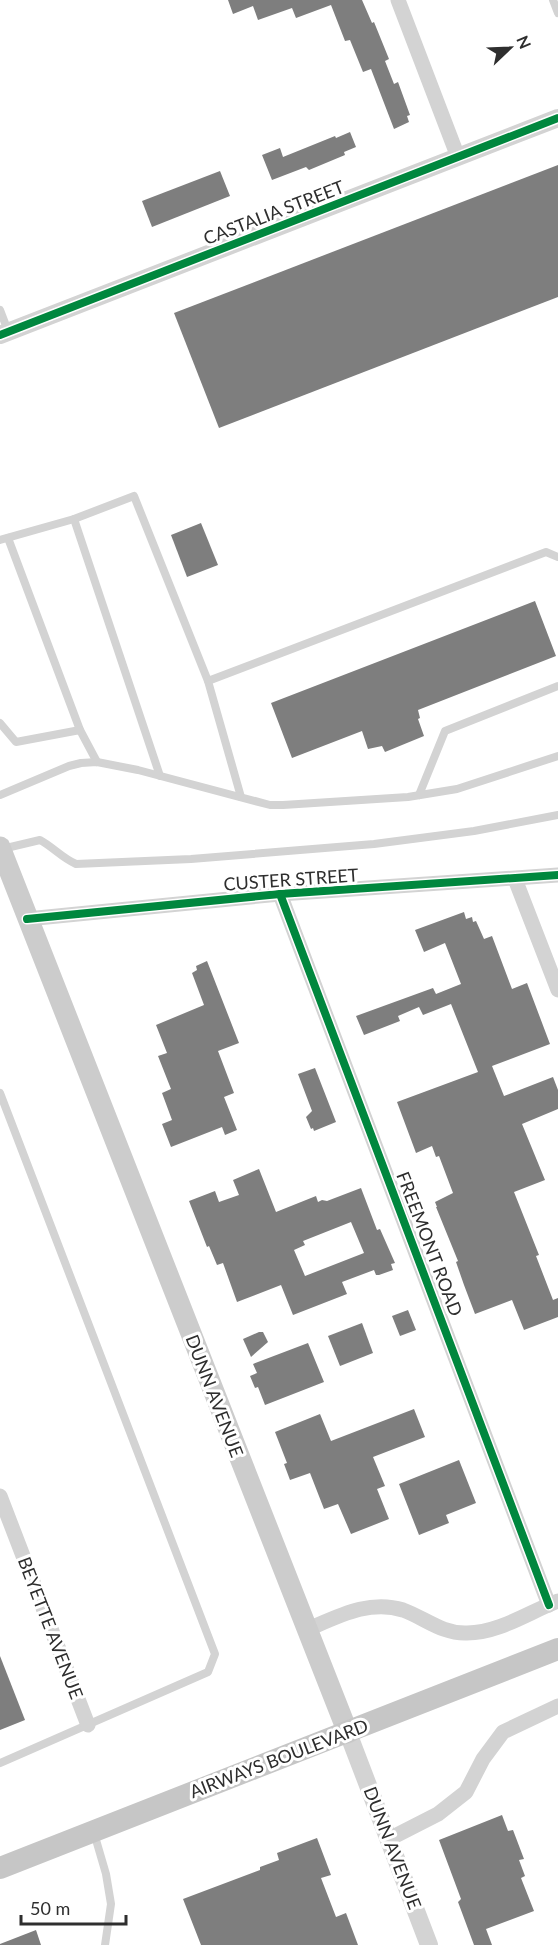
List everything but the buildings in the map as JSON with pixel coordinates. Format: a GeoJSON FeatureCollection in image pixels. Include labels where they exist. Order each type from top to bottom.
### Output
{"type":"FeatureCollection","features":[{"type":"Feature","properties":{"kind":"main road","name":"DUNN AVENUE"},"geometry":{"type":"LineString","coordinates":[[0,848],[348,1733]]}},
{"type":"Feature","properties":{"kind":"main road","name":"AIRWAYS BOULEVARD"},"geometry":{"type":"LineString","coordinates":[[0,1868],[558,1649]]}},
{"type":"Feature","properties":{"kind":"street"},"geometry":{"type":"LineString","coordinates":[[398,0],[458,157]]}},
{"type":"Feature","properties":{"kind":"street","name":"CASTALIA STREET"},"geometry":{"type":"LineString","coordinates":[[4,333],[558,118]]}},
{"type":"Feature","properties":{"kind":"street","name":"CUSTER STREET"},"geometry":{"type":"LineString","coordinates":[[27,919],[280,894],[558,875]]}},
{"type":"Feature","properties":{"kind":"street"},"geometry":{"type":"LineString","coordinates":[[514,879],[558,990]]}},
{"type":"Feature","properties":{"kind":"street","name":"FREEMONT ROAD"},"geometry":{"type":"LineString","coordinates":[[280,894],[554,1603]]}},
{"type":"Feature","properties":{"kind":"street","name":"BEYETTE AVENUE"},"geometry":{"type":"LineString","coordinates":[[0,1496],[88,1725]]}},
{"type":"Feature","properties":{"kind":"street"},"geometry":{"type":"LineString","coordinates":[[306,1630],[360,1608],[381,1606],[404,1611],[450,1632],[468,1634],[498,1628],[554,1603]]}},
{"type":"Feature","properties":{"kind":"street"},"geometry":{"type":"LineString","coordinates":[[389,1839],[438,1814],[466,1792],[483,1759],[503,1732],[558,1706]]}},
{"type":"Feature","properties":{"kind":"street","name":"DUNN AVENUE"},"geometry":{"type":"LineString","coordinates":[[348,1733],[429,1945]]}},
{"type":"Feature","properties":{"kind":"lane"},"geometry":{"type":"LineString","coordinates":[[553,0],[558,13]]}},
{"type":"Feature","properties":{"kind":"lane"},"geometry":{"type":"LineString","coordinates":[[0,310],[4,333]]}},
{"type":"Feature","properties":{"kind":"lane"},"geometry":{"type":"LineString","coordinates":[[97,762],[80,730],[4,539],[74,519],[134,496],[208,681],[241,797]]}},
{"type":"Feature","properties":{"kind":"lane"},"geometry":{"type":"LineString","coordinates":[[74,519],[160,776]]}},
{"type":"Feature","properties":{"kind":"lane"},"geometry":{"type":"LineString","coordinates":[[208,681],[546,552],[558,557]]}},
{"type":"Feature","properties":{"kind":"lane"},"geometry":{"type":"LineString","coordinates":[[419,795],[446,731],[558,686]]}},
{"type":"Feature","properties":{"kind":"lane"},"geometry":{"type":"LineString","coordinates":[[0,723],[16,742],[80,730]]}},
{"type":"Feature","properties":{"kind":"lane"},"geometry":{"type":"LineString","coordinates":[[0,795],[69,766],[97,762],[270,805],[284,806],[419,795],[458,789],[558,756]]}},
{"type":"Feature","properties":{"kind":"lane"},"geometry":{"type":"LineString","coordinates":[[0,848],[40,840],[52,846],[65,860],[76,864],[191,859],[374,844],[474,831],[558,815]]}},
{"type":"Feature","properties":{"kind":"lane"},"geometry":{"type":"LineString","coordinates":[[0,1093],[214,1654],[208,1672],[0,1762]]}},
{"type":"Feature","properties":{"kind":"lane"},"geometry":{"type":"LineString","coordinates":[[94,1832],[106,1874],[111,1904],[105,1945]]}},
{"type":"Feature","properties":{"kind":"cycle path"},"geometry":{"type":"LineString","coordinates":[[0,335],[558,118]]}},
{"type":"Feature","properties":{"kind":"cycle path"},"geometry":{"type":"LineString","coordinates":[[27,919],[280,894],[558,875]]}},
{"type":"Feature","properties":{"kind":"cycle path"},"geometry":{"type":"LineString","coordinates":[[280,894],[549,1605]]}}]}
